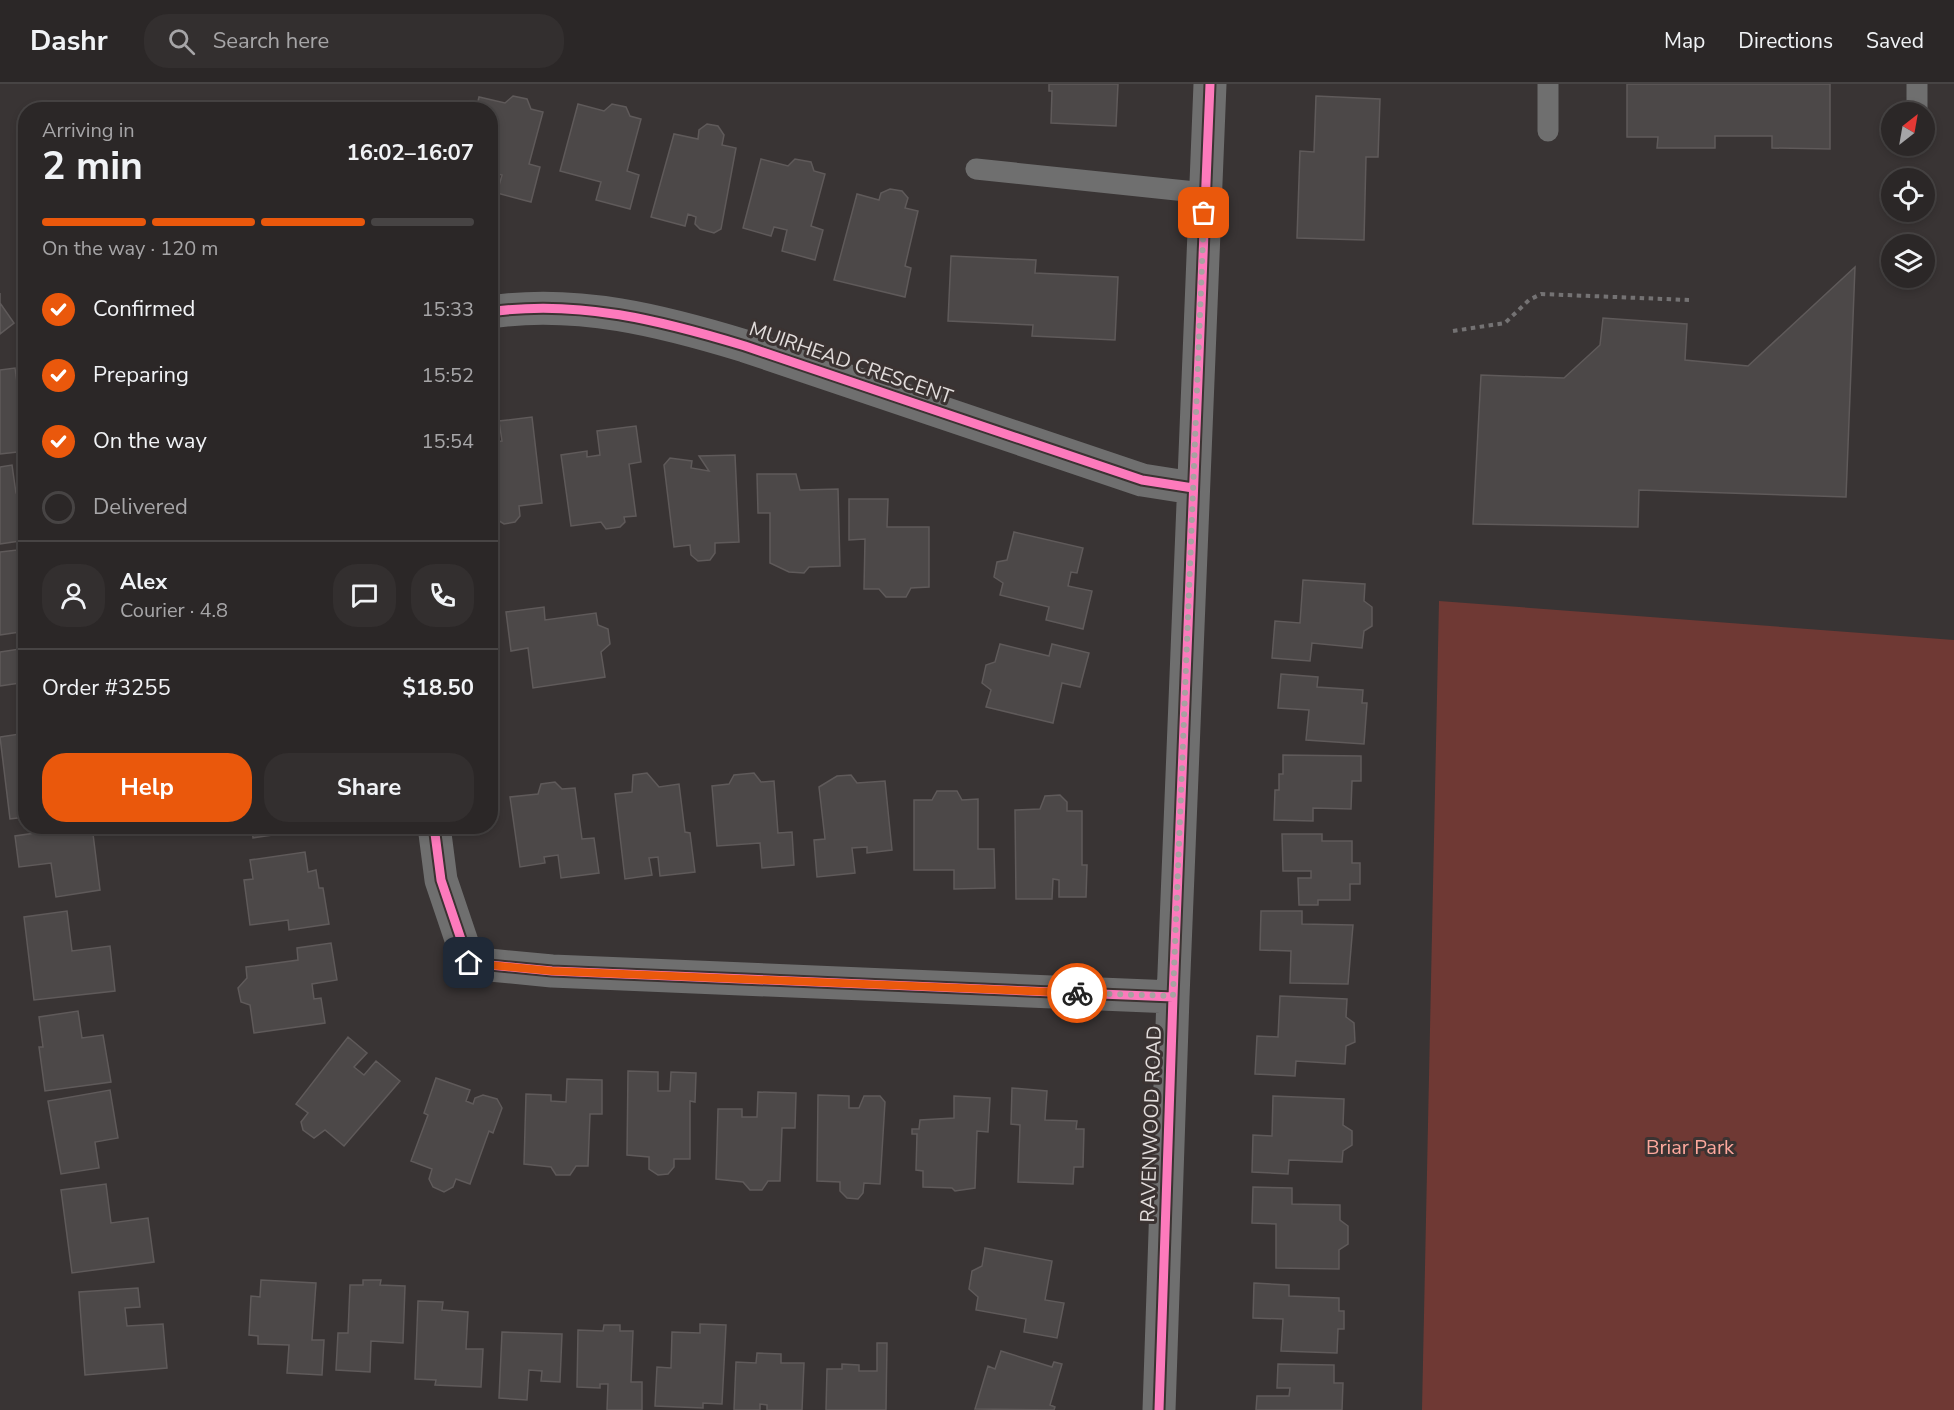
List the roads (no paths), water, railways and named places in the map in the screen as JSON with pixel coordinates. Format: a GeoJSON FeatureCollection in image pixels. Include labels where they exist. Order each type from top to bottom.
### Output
{"type":"FeatureCollection","features":[{"type":"Feature","properties":{"kind":"street","name":"RAVENWOOD ROAD"},"geometry":{"type":"LineString","coordinates":[[1159,1410],[1173,996],[1210,84]]}},
{"type":"Feature","properties":{"kind":"street","name":"MUIRHEAD CRESCENT"},"geometry":{"type":"LineString","coordinates":[[498,312],[555,308],[613,313],[680,326],[1142,480],[1193,488]]}},
{"type":"Feature","properties":{"kind":"street"},"geometry":{"type":"LineString","coordinates":[[435,834],[441,880],[469,963],[552,971],[1173,996]]}},
{"type":"Feature","properties":{"kind":"lane"},"geometry":{"type":"LineString","coordinates":[[1548,84],[1548,131]]}},
{"type":"Feature","properties":{"kind":"lane"},"geometry":{"type":"LineString","coordinates":[[1917,84],[1917,102]]}},
{"type":"Feature","properties":{"kind":"lane"},"geometry":{"type":"LineString","coordinates":[[976,169],[1205,192]]}},
{"type":"Feature","properties":{"kind":"park label","name":"Briar Park"},"geometry":{"type":"Point","coordinates":[1690,1147]}}]}
